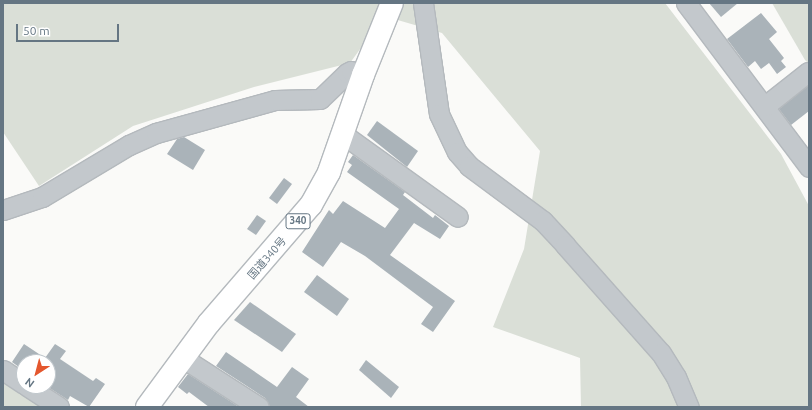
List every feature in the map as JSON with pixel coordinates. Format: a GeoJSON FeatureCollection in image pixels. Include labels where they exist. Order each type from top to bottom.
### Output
{"type":"FeatureCollection","features":[{"type":"Feature","properties":{"kind":"highway","name":"国道340号"},"geometry":{"type":"LineString","coordinates":[[147,407],[209,323],[311,205],[330,172],[344,135],[363,75],[392,3]]}},
{"type":"Feature","properties":{"kind":"street"},"geometry":{"type":"LineString","coordinates":[[423,3],[439,114],[457,152],[469,166],[543,221],[565,245],[661,353],[676,377],[689,407]]}},
{"type":"Feature","properties":{"kind":"street"},"geometry":{"type":"LineString","coordinates":[[686,3],[765,106],[809,167]]}},
{"type":"Feature","properties":{"kind":"street"},"geometry":{"type":"LineString","coordinates":[[3,210],[42,197],[129,145],[156,133],[251,105],[275,100],[320,99],[351,71],[363,75]]}},
{"type":"Feature","properties":{"kind":"street"},"geometry":{"type":"LineString","coordinates":[[765,106],[808,72]]}},
{"type":"Feature","properties":{"kind":"street"},"geometry":{"type":"LineString","coordinates":[[344,135],[458,217]]}},
{"type":"Feature","properties":{"kind":"street"},"geometry":{"type":"LineString","coordinates":[[183,358],[259,407]]}},
{"type":"Feature","properties":{"kind":"street"},"geometry":{"type":"LineString","coordinates":[[3,370],[16,379]]}},
{"type":"Feature","properties":{"kind":"street"},"geometry":{"type":"LineString","coordinates":[[39,394],[59,407]]}},
{"type":"Feature","properties":{"kind":"shaded area"},"geometry":{"type":"Polygon","coordinates":[[[3,3],[665,3],[781,154],[809,206],[809,407],[581,407],[580,358],[493,327],[524,249],[540,151],[442,33],[384,16],[350,63],[254,87],[133,126],[39,186],[3,132],[3,3]]]}},
{"type":"Feature","properties":{"kind":"shaded area"},"geometry":{"type":"Polygon","coordinates":[[[772,3],[809,3],[809,64],[805,60],[772,3]]]}},
{"type":"Feature","properties":{"kind":"shaded area"},"geometry":{"type":"Polygon","coordinates":[[[3,381],[16,389],[16,394],[24,394],[45,407],[3,407],[3,381]]]}},
{"type":"Feature","properties":{"kind":"building"},"geometry":{"type":"Polygon","coordinates":[[[709,3],[738,3],[721,17],[709,3]]]}},
{"type":"Feature","properties":{"kind":"building"},"geometry":{"type":"Polygon","coordinates":[[[761,13],[777,32],[769,39],[784,58],[781,61],[786,67],[777,74],[769,63],[761,69],[755,61],[748,67],[727,39],[761,13]]]}},
{"type":"Feature","properties":{"kind":"building"},"geometry":{"type":"Polygon","coordinates":[[[809,85],[809,111],[791,125],[779,109],[809,85]]]}},
{"type":"Feature","properties":{"kind":"building"},"geometry":{"type":"Polygon","coordinates":[[[377,121],[418,151],[407,167],[367,135],[377,121]]]}},
{"type":"Feature","properties":{"kind":"building"},"geometry":{"type":"Polygon","coordinates":[[[184,137],[205,150],[193,170],[167,154],[177,139],[184,137]]]}},
{"type":"Feature","properties":{"kind":"building"},"geometry":{"type":"Polygon","coordinates":[[[353,155],[405,192],[403,195],[433,218],[435,215],[449,226],[440,239],[414,223],[390,255],[455,301],[433,332],[421,324],[433,307],[365,256],[341,242],[323,267],[302,252],[329,210],[333,214],[343,201],[385,228],[399,209],[347,172],[352,165],[348,162],[353,155]]]}},
{"type":"Feature","properties":{"kind":"building"},"geometry":{"type":"Polygon","coordinates":[[[284,178],[292,184],[277,204],[269,198],[284,178]]]}},
{"type":"Feature","properties":{"kind":"building"},"geometry":{"type":"Polygon","coordinates":[[[257,215],[266,221],[256,235],[247,229],[257,215]]]}},
{"type":"Feature","properties":{"kind":"building"},"geometry":{"type":"Polygon","coordinates":[[[317,275],[349,299],[337,316],[304,292],[317,275]]]}},
{"type":"Feature","properties":{"kind":"building"},"geometry":{"type":"Polygon","coordinates":[[[250,302],[296,334],[282,352],[234,320],[250,302]]]}},
{"type":"Feature","properties":{"kind":"building"},"geometry":{"type":"Polygon","coordinates":[[[24,344],[39,354],[17,354],[24,344]]]}},
{"type":"Feature","properties":{"kind":"building"},"geometry":{"type":"Polygon","coordinates":[[[55,344],[66,351],[60,359],[93,381],[96,378],[105,384],[89,407],[70,396],[68,400],[56,392],[56,354],[48,354],[55,344]]]}},
{"type":"Feature","properties":{"kind":"building"},"geometry":{"type":"Polygon","coordinates":[[[226,352],[277,387],[292,367],[309,379],[296,397],[309,407],[270,407],[265,398],[216,366],[226,352]]]}},
{"type":"Feature","properties":{"kind":"building"},"geometry":{"type":"Polygon","coordinates":[[[16,356],[16,365],[12,362],[16,356]]]}},
{"type":"Feature","properties":{"kind":"building"},"geometry":{"type":"Polygon","coordinates":[[[366,360],[399,387],[391,398],[359,370],[366,360]]]}},
{"type":"Feature","properties":{"kind":"building"},"geometry":{"type":"Polygon","coordinates":[[[188,374],[239,407],[209,407],[189,392],[187,394],[178,387],[188,374]]]}}]}
